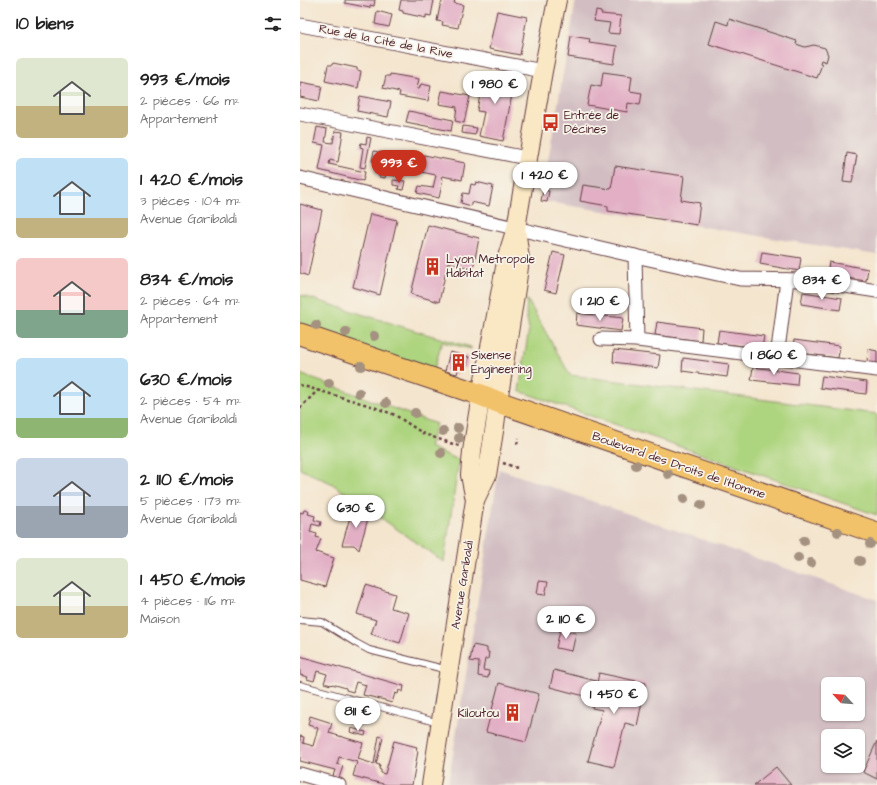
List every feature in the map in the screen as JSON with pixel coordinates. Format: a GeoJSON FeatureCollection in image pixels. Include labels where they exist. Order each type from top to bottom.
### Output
{"type":"FeatureCollection","features":[{"type":"Feature","properties":{"kind":"main road","name":"Avenue Garibaldi"},"geometry":{"type":"LineString","coordinates":[[475,500],[470,475],[472,451],[489,398],[519,267],[520,259],[516,228],[543,71],[558,0]]}},
{"type":"Feature","properties":{"kind":"main road","name":"Boulevard des Droits de l'Homme"},"geometry":{"type":"LineString","coordinates":[[300,334],[877,533]]}},
{"type":"Feature","properties":{"kind":"main road","name":"Avenue Garibaldi"},"geometry":{"type":"LineString","coordinates":[[430,785],[475,500],[487,475],[496,425],[489,398]]}},
{"type":"Feature","properties":{"kind":"street","name":"Rue de la Cité de la Rive"},"geometry":{"type":"LineString","coordinates":[[300,25],[543,71]]}},
{"type":"Feature","properties":{"kind":"street"},"geometry":{"type":"LineString","coordinates":[[300,114],[527,158]]}},
{"type":"Feature","properties":{"kind":"street"},"geometry":{"type":"LineString","coordinates":[[300,178],[634,256],[740,279],[806,280],[877,291]]}},
{"type":"Feature","properties":{"kind":"street"},"geometry":{"type":"LineString","coordinates":[[634,256],[637,340]]}},
{"type":"Feature","properties":{"kind":"street"},"geometry":{"type":"LineString","coordinates":[[777,357],[787,280]]}},
{"type":"Feature","properties":{"kind":"street"},"geometry":{"type":"LineString","coordinates":[[601,339],[637,340],[877,370]]}},
{"type":"Feature","properties":{"kind":"street"},"geometry":{"type":"LineString","coordinates":[[300,774],[339,785]]}},
{"type":"Feature","properties":{"kind":"lane"},"geometry":{"type":"LineString","coordinates":[[300,620],[322,622],[356,644],[369,650],[448,671]]}},
{"type":"Feature","properties":{"kind":"lane"},"geometry":{"type":"LineString","coordinates":[[300,685],[440,724]]}},
{"type":"Feature","properties":{"kind":"path"},"geometry":{"type":"LineString","coordinates":[[300,385],[390,413],[424,434],[451,442],[472,451]]}},
{"type":"Feature","properties":{"kind":"path"},"geometry":{"type":"LineString","coordinates":[[300,408],[318,390]]}},
{"type":"Feature","properties":{"kind":"path"},"geometry":{"type":"LineString","coordinates":[[517,444],[519,438]]}},
{"type":"Feature","properties":{"kind":"path"},"geometry":{"type":"LineString","coordinates":[[497,461],[517,468]]}},
{"type":"Feature","properties":{"kind":"shaded area"},"geometry":{"type":"Polygon","coordinates":[[[576,0],[877,0],[877,255],[541,201],[576,0]]]}},
{"type":"Feature","properties":{"kind":"shaded area"},"geometry":{"type":"Polygon","coordinates":[[[499,469],[877,600],[877,785],[448,785],[499,469]]]}},
{"type":"Feature","properties":{"kind":"green space"},"geometry":{"type":"Polygon","coordinates":[[[300,295],[471,347],[471,349],[442,342],[433,373],[300,329],[300,295]]]}},
{"type":"Feature","properties":{"kind":"green space"},"geometry":{"type":"Polygon","coordinates":[[[527,299],[570,375],[877,414],[877,515],[519,391],[529,329],[526,314],[527,299]]]}},
{"type":"Feature","properties":{"kind":"green space"},"geometry":{"type":"Polygon","coordinates":[[[300,374],[436,424],[429,447],[459,460],[444,562],[331,483],[300,469],[300,374]]]}},
{"type":"Feature","properties":{"kind":"building"},"geometry":{"type":"Polygon","coordinates":[[[345,0],[375,0],[374,6],[370,5],[370,8],[345,3],[345,0]]]}},
{"type":"Feature","properties":{"kind":"building"},"geometry":{"type":"Polygon","coordinates":[[[401,0],[434,0],[431,16],[426,15],[426,18],[403,13],[403,11],[399,10],[401,0]]]}},
{"type":"Feature","properties":{"kind":"building"},"geometry":{"type":"Polygon","coordinates":[[[443,0],[455,0],[454,3],[463,5],[458,28],[442,25],[443,22],[437,21],[440,6],[443,0]]]}},
{"type":"Feature","properties":{"kind":"building"},"geometry":{"type":"Polygon","coordinates":[[[377,11],[392,15],[389,27],[375,24],[377,11]]]}},
{"type":"Feature","properties":{"kind":"building"},"geometry":{"type":"Polygon","coordinates":[[[497,11],[527,17],[520,55],[489,49],[497,11]]]}},
{"type":"Feature","properties":{"kind":"building"},"geometry":{"type":"Polygon","coordinates":[[[596,11],[601,12],[601,14],[621,16],[619,34],[608,33],[610,23],[594,21],[596,11]]]}},
{"type":"Feature","properties":{"kind":"building"},"geometry":{"type":"Polygon","coordinates":[[[729,19],[797,41],[796,44],[805,47],[814,45],[825,48],[828,55],[826,62],[821,60],[820,63],[822,64],[817,78],[709,44],[716,21],[728,25],[729,19]]]}},
{"type":"Feature","properties":{"kind":"building"},"geometry":{"type":"Polygon","coordinates":[[[571,36],[590,39],[589,42],[617,46],[614,64],[568,57],[571,36]]]}},
{"type":"Feature","properties":{"kind":"building"},"geometry":{"type":"Polygon","coordinates":[[[333,63],[357,68],[357,70],[361,71],[358,88],[325,81],[328,65],[332,65],[333,63]]]}},
{"type":"Feature","properties":{"kind":"building"},"geometry":{"type":"Polygon","coordinates":[[[603,72],[632,76],[630,91],[642,93],[640,105],[628,103],[627,112],[587,105],[591,85],[601,87],[603,72]]]}},
{"type":"Feature","properties":{"kind":"building"},"geometry":{"type":"Polygon","coordinates":[[[484,73],[515,79],[503,141],[479,136],[484,112],[477,111],[484,73]]]}},
{"type":"Feature","properties":{"kind":"building"},"geometry":{"type":"Polygon","coordinates":[[[390,74],[419,79],[417,89],[419,89],[421,84],[431,86],[428,101],[399,96],[400,92],[383,88],[386,76],[390,76],[390,74]]]}},
{"type":"Feature","properties":{"kind":"building"},"geometry":{"type":"Polygon","coordinates":[[[300,82],[322,86],[319,101],[300,97],[300,82]]]}},
{"type":"Feature","properties":{"kind":"building"},"geometry":{"type":"Polygon","coordinates":[[[442,91],[470,96],[464,123],[455,121],[457,107],[439,104],[442,91]]]}},
{"type":"Feature","properties":{"kind":"building"},"geometry":{"type":"Polygon","coordinates":[[[360,96],[391,102],[388,117],[357,111],[360,96]]]}},
{"type":"Feature","properties":{"kind":"building"},"geometry":{"type":"Polygon","coordinates":[[[409,111],[453,120],[451,131],[406,122],[409,111]]]}},
{"type":"Feature","properties":{"kind":"building"},"geometry":{"type":"Polygon","coordinates":[[[463,126],[477,128],[475,135],[462,133],[463,126]]]}},
{"type":"Feature","properties":{"kind":"building"},"geometry":{"type":"Polygon","coordinates":[[[317,127],[327,129],[325,142],[333,143],[335,131],[343,132],[338,162],[330,160],[329,164],[365,172],[363,181],[319,170],[324,145],[314,143],[317,127]]]}},
{"type":"Feature","properties":{"kind":"building"},"geometry":{"type":"Polygon","coordinates":[[[367,137],[371,138],[365,168],[360,167],[363,148],[360,147],[361,143],[366,144],[367,137]]]}},
{"type":"Feature","properties":{"kind":"building"},"geometry":{"type":"Polygon","coordinates":[[[374,151],[394,155],[393,159],[398,159],[395,176],[386,174],[385,178],[379,177],[379,173],[375,172],[377,162],[372,161],[374,151]]]}},
{"type":"Feature","properties":{"kind":"building"},"geometry":{"type":"Polygon","coordinates":[[[847,153],[857,155],[852,183],[843,182],[847,153]]]}},
{"type":"Feature","properties":{"kind":"building"},"geometry":{"type":"Polygon","coordinates":[[[424,155],[465,163],[462,180],[442,176],[441,178],[443,179],[439,198],[417,193],[419,186],[433,188],[436,175],[421,172],[424,155]]]}},
{"type":"Feature","properties":{"kind":"building"},"geometry":{"type":"Polygon","coordinates":[[[615,166],[684,176],[681,200],[700,203],[697,225],[608,211],[608,206],[580,201],[583,185],[611,189],[615,166]]]}},
{"type":"Feature","properties":{"kind":"building"},"geometry":{"type":"Polygon","coordinates":[[[393,180],[405,181],[403,190],[398,189],[399,186],[393,185],[393,180]]]}},
{"type":"Feature","properties":{"kind":"building"},"geometry":{"type":"Polygon","coordinates":[[[476,182],[493,186],[489,206],[471,202],[471,206],[461,203],[463,193],[469,194],[471,184],[475,185],[476,182]]]}},
{"type":"Feature","properties":{"kind":"building"},"geometry":{"type":"Polygon","coordinates":[[[543,190],[549,191],[547,202],[541,201],[543,190]]]}},
{"type":"Feature","properties":{"kind":"building"},"geometry":{"type":"Polygon","coordinates":[[[300,204],[322,210],[308,276],[300,273],[300,204]]]}},
{"type":"Feature","properties":{"kind":"building"},"geometry":{"type":"Polygon","coordinates":[[[370,214],[397,220],[380,295],[353,287],[370,214]]]}},
{"type":"Feature","properties":{"kind":"building","name":"Lyon Metropole Habitat"},"geometry":{"type":"Polygon","coordinates":[[[428,225],[479,238],[473,269],[448,262],[439,302],[411,294],[428,225]]]}},
{"type":"Feature","properties":{"kind":"building"},"geometry":{"type":"Polygon","coordinates":[[[553,252],[565,255],[556,293],[544,290],[553,252]]]}},
{"type":"Feature","properties":{"kind":"building"},"geometry":{"type":"Polygon","coordinates":[[[762,252],[801,258],[799,271],[760,264],[762,252]]]}},
{"type":"Feature","properties":{"kind":"building"},"geometry":{"type":"Polygon","coordinates":[[[829,262],[868,269],[866,281],[827,275],[829,262]]]}},
{"type":"Feature","properties":{"kind":"building"},"geometry":{"type":"Polygon","coordinates":[[[803,292],[842,298],[840,310],[801,304],[803,292]]]}},
{"type":"Feature","properties":{"kind":"building"},"geometry":{"type":"Polygon","coordinates":[[[577,313],[623,318],[621,331],[576,325],[577,313]]]}},
{"type":"Feature","properties":{"kind":"building"},"geometry":{"type":"Polygon","coordinates":[[[657,322],[702,328],[701,341],[655,335],[657,322]]]}},
{"type":"Feature","properties":{"kind":"building"},"geometry":{"type":"Polygon","coordinates":[[[719,330],[764,336],[762,348],[717,343],[719,330]]]}},
{"type":"Feature","properties":{"kind":"building"},"geometry":{"type":"Polygon","coordinates":[[[794,340],[840,346],[838,358],[792,352],[794,340]]]}},
{"type":"Feature","properties":{"kind":"building"},"geometry":{"type":"Polygon","coordinates":[[[868,349],[877,351],[877,363],[867,362],[868,349]]]}},
{"type":"Feature","properties":{"kind":"building"},"geometry":{"type":"Polygon","coordinates":[[[614,350],[660,355],[658,368],[613,362],[614,350]]]}},
{"type":"Feature","properties":{"kind":"building","name":"Sixense Engineering"},"geometry":{"type":"Polygon","coordinates":[[[450,352],[469,357],[466,368],[459,367],[457,374],[445,371],[450,352]]]}},
{"type":"Feature","properties":{"kind":"building"},"geometry":{"type":"Polygon","coordinates":[[[683,358],[729,364],[727,377],[682,371],[683,358]]]}},
{"type":"Feature","properties":{"kind":"building"},"geometry":{"type":"Polygon","coordinates":[[[753,367],[798,373],[797,385],[751,380],[753,367]]]}},
{"type":"Feature","properties":{"kind":"building"},"geometry":{"type":"Polygon","coordinates":[[[822,376],[867,382],[866,394],[820,388],[822,376]]]}},
{"type":"Feature","properties":{"kind":"building"},"geometry":{"type":"Polygon","coordinates":[[[304,510],[309,511],[308,514],[315,516],[314,520],[321,522],[320,526],[312,524],[310,532],[317,534],[316,537],[321,539],[316,552],[334,558],[325,587],[300,580],[300,512],[303,513],[304,510]]]}},
{"type":"Feature","properties":{"kind":"building"},"geometry":{"type":"Polygon","coordinates":[[[352,510],[369,515],[359,550],[354,545],[342,545],[352,510]]]}},
{"type":"Feature","properties":{"kind":"building"},"geometry":{"type":"Polygon","coordinates":[[[539,581],[548,582],[545,595],[537,594],[539,581]]]}},
{"type":"Feature","properties":{"kind":"building"},"geometry":{"type":"Polygon","coordinates":[[[366,585],[395,594],[391,608],[409,613],[400,643],[371,634],[376,620],[357,614],[366,585]]]}},
{"type":"Feature","properties":{"kind":"building"},"geometry":{"type":"Polygon","coordinates":[[[560,630],[576,633],[572,651],[556,648],[560,630]]]}},
{"type":"Feature","properties":{"kind":"building"},"geometry":{"type":"Polygon","coordinates":[[[473,645],[487,648],[487,652],[489,652],[488,659],[485,659],[483,670],[489,671],[488,678],[478,676],[479,662],[470,661],[473,645]]]}},
{"type":"Feature","properties":{"kind":"building"},"geometry":{"type":"Polygon","coordinates":[[[300,656],[404,686],[403,692],[399,690],[398,694],[395,693],[392,703],[363,695],[366,685],[356,682],[353,692],[346,690],[346,688],[324,683],[327,674],[317,671],[314,681],[307,679],[308,677],[300,675],[300,656]]]}},
{"type":"Feature","properties":{"kind":"building"},"geometry":{"type":"Polygon","coordinates":[[[554,670],[596,681],[592,698],[550,687],[554,670]]]}},
{"type":"Feature","properties":{"kind":"building"},"geometry":{"type":"Polygon","coordinates":[[[599,673],[646,683],[637,726],[625,723],[614,767],[588,761],[602,710],[592,708],[599,673]]]}},
{"type":"Feature","properties":{"kind":"building","name":"Kiloutou"},"geometry":{"type":"Polygon","coordinates":[[[499,683],[539,694],[526,742],[486,732],[499,683]]]}},
{"type":"Feature","properties":{"kind":"building"},"geometry":{"type":"Polygon","coordinates":[[[310,716],[332,723],[329,733],[363,743],[358,759],[374,764],[379,736],[383,738],[376,764],[380,765],[379,769],[381,770],[381,773],[385,774],[394,741],[417,747],[416,750],[418,751],[412,785],[387,785],[353,776],[357,762],[339,757],[337,764],[343,766],[339,778],[333,776],[335,770],[300,761],[300,736],[304,737],[303,743],[313,746],[318,728],[308,725],[310,716]]]}},
{"type":"Feature","properties":{"kind":"building"},"geometry":{"type":"Polygon","coordinates":[[[351,728],[366,732],[365,736],[350,732],[351,728]]]}},
{"type":"Feature","properties":{"kind":"building"},"geometry":{"type":"Polygon","coordinates":[[[877,741],[877,779],[865,773],[865,768],[877,741]]]}},
{"type":"Feature","properties":{"kind":"building"},"geometry":{"type":"Polygon","coordinates":[[[776,767],[791,785],[754,785],[776,767]]]}},
{"type":"Feature","properties":{"kind":"place","name":"Entrée de Décines"},"geometry":{"type":"Point","coordinates":[551,122]}},
{"type":"Feature","properties":{"kind":"place","name":"Lyon Metropole Habitat"},"geometry":{"type":"Point","coordinates":[433,266]}},
{"type":"Feature","properties":{"kind":"place","name":"Sixense Engineering"},"geometry":{"type":"Point","coordinates":[458,362]}},
{"type":"Feature","properties":{"kind":"place","name":"Kiloutou"},"geometry":{"type":"Point","coordinates":[512,713]}}]}
